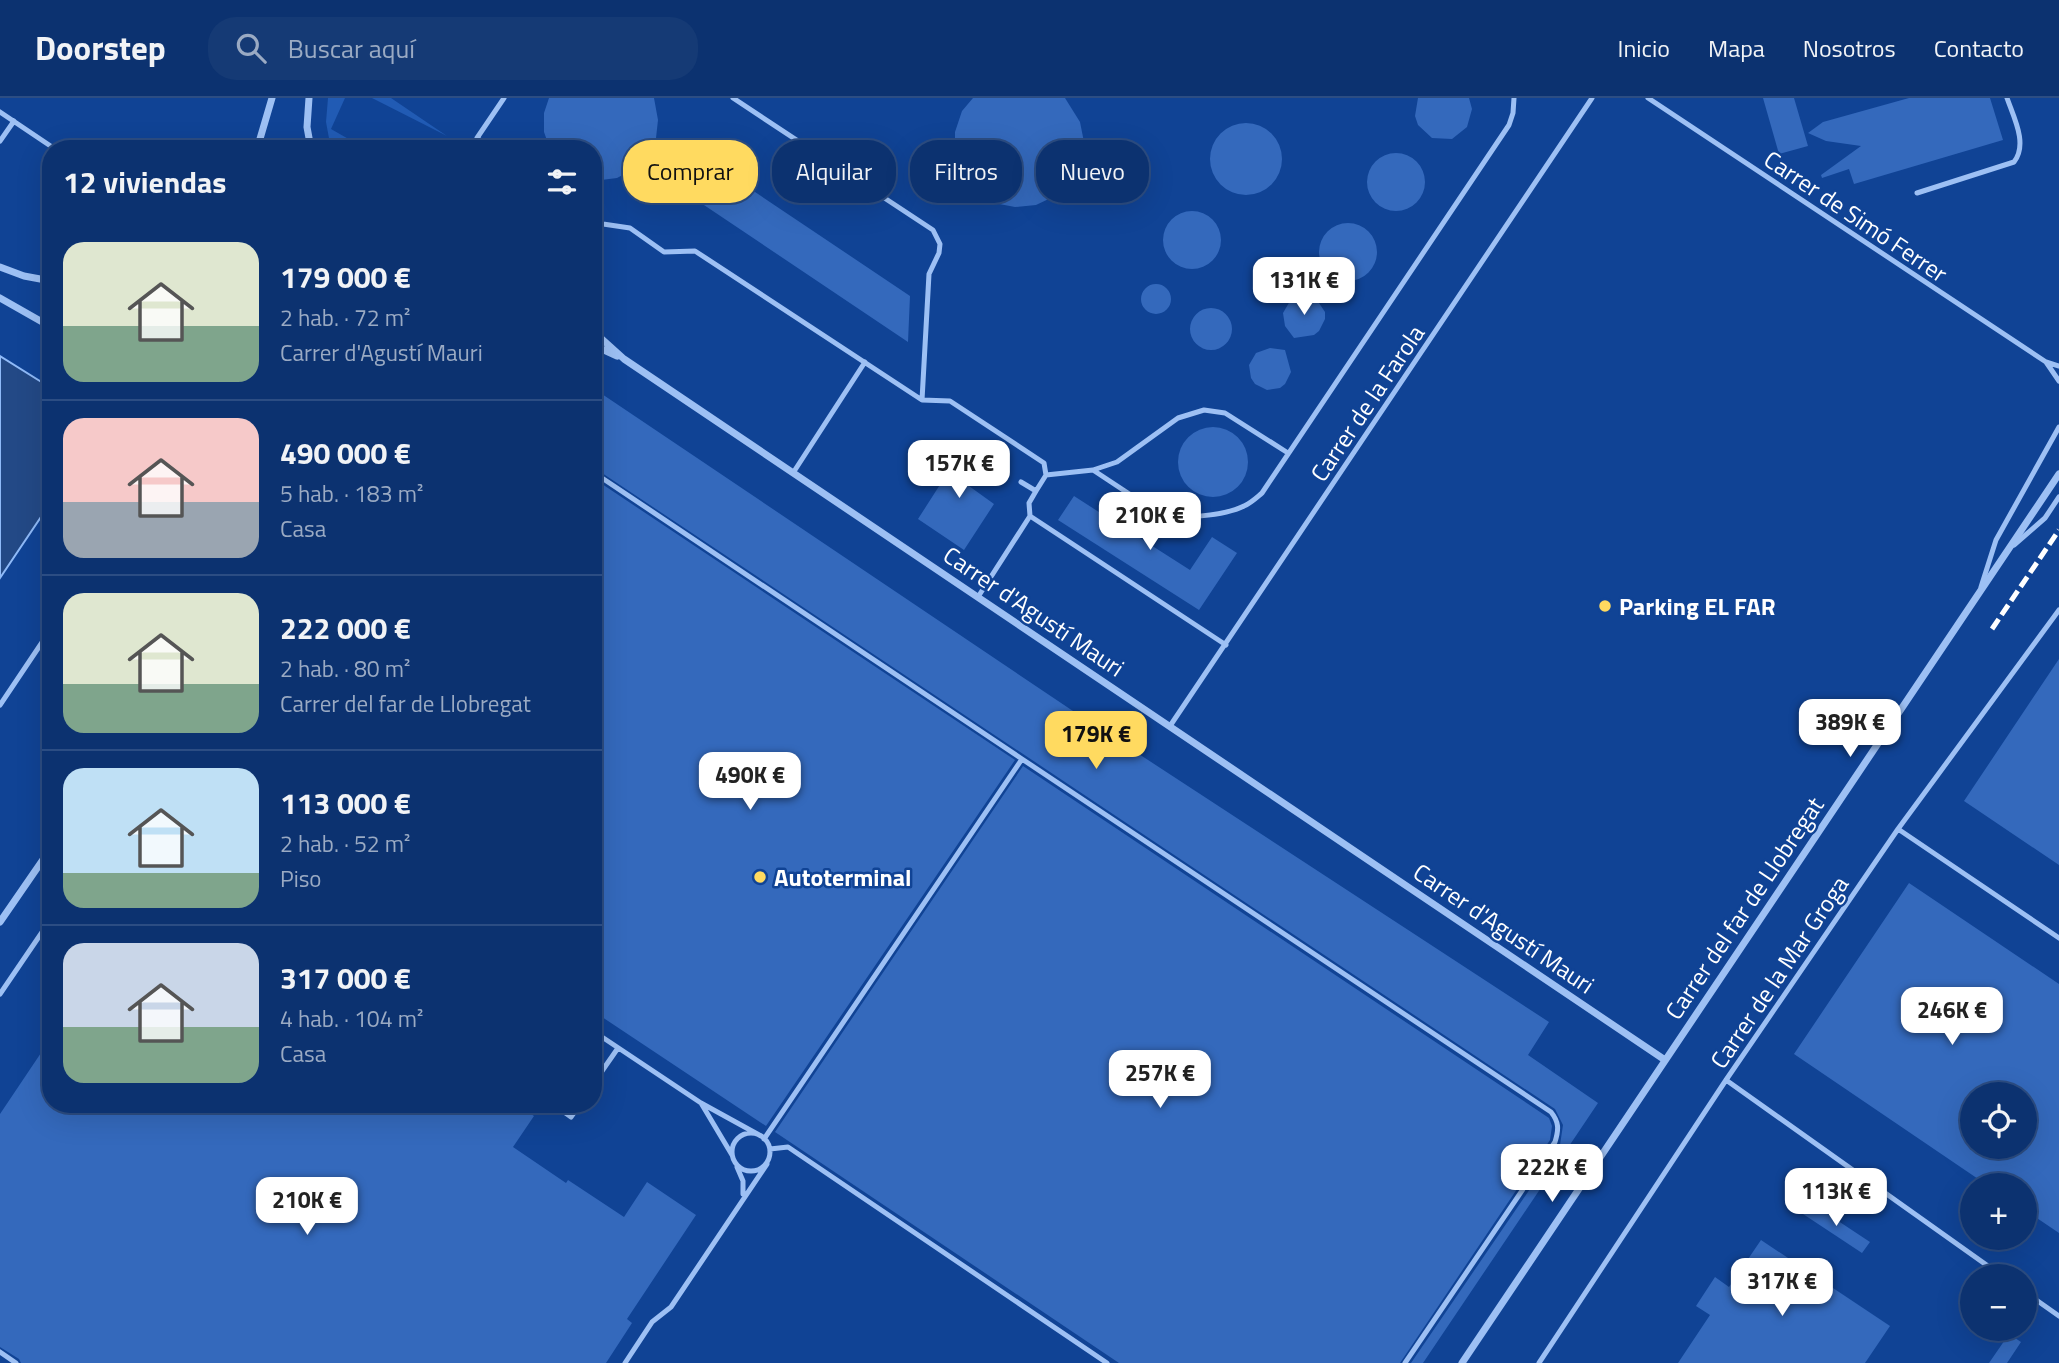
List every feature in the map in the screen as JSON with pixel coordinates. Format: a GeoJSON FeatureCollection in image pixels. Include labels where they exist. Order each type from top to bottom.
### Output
{"type":"FeatureCollection","features":[{"type":"Feature","properties":{"kind":"street"},"geometry":{"type":"LineString","coordinates":[[260,140],[272,98]]}},
{"type":"Feature","properties":{"kind":"street"},"geometry":{"type":"LineString","coordinates":[[309,98],[307,127],[309,140]]}},
{"type":"Feature","properties":{"kind":"street"},"geometry":{"type":"LineString","coordinates":[[0,267],[42,279]]}},
{"type":"Feature","properties":{"kind":"street"},"geometry":{"type":"LineString","coordinates":[[0,298],[42,322]]}},
{"type":"Feature","properties":{"kind":"street"},"geometry":{"type":"LineString","coordinates":[[602,339],[624,359]]}},
{"type":"Feature","properties":{"kind":"street"},"geometry":{"type":"LineString","coordinates":[[602,349],[624,359]]}},
{"type":"Feature","properties":{"kind":"street","name":"Carrer d'Agustí Mauri"},"geometry":{"type":"LineString","coordinates":[[624,359],[1665,1060]]}},
{"type":"Feature","properties":{"kind":"street","name":"Carrer del far de Llobregat"},"geometry":{"type":"LineString","coordinates":[[1462,1363],[2059,474]]}},
{"type":"Feature","properties":{"kind":"street"},"geometry":{"type":"LineString","coordinates":[[0,922],[42,861]]}},
{"type":"Feature","properties":{"kind":"lane"},"geometry":{"type":"LineString","coordinates":[[480,140],[477,138],[504,98]]}},
{"type":"Feature","properties":{"kind":"lane"},"geometry":{"type":"LineString","coordinates":[[733,98],[933,230],[937,236],[939,253],[929,274],[922,400]]}},
{"type":"Feature","properties":{"kind":"lane"},"geometry":{"type":"LineString","coordinates":[[1093,470],[1158,513],[1180,518],[1245,506],[1262,492],[1509,125],[1514,98]]}},
{"type":"Feature","properties":{"kind":"lane","name":"Carrer de la Farola"},"geometry":{"type":"LineString","coordinates":[[1170,726],[1592,98]]}},
{"type":"Feature","properties":{"kind":"lane","name":"Carrer de Simó Ferrer"},"geometry":{"type":"LineString","coordinates":[[1648,98],[2046,362]]}},
{"type":"Feature","properties":{"kind":"lane"},"geometry":{"type":"LineString","coordinates":[[1917,192],[2014,162],[2019,156],[2021,141],[2007,98]]}},
{"type":"Feature","properties":{"kind":"lane"},"geometry":{"type":"LineString","coordinates":[[0,111],[42,140]]}},
{"type":"Feature","properties":{"kind":"lane"},"geometry":{"type":"LineString","coordinates":[[0,141],[14,121]]}},
{"type":"Feature","properties":{"kind":"lane"},"geometry":{"type":"LineString","coordinates":[[602,223],[630,229],[664,252],[695,251],[922,400],[950,401],[1044,463],[1046,475],[1029,503],[1030,516],[978,597]]}},
{"type":"Feature","properties":{"kind":"lane"},"geometry":{"type":"LineString","coordinates":[[793,473],[865,362]]}},
{"type":"Feature","properties":{"kind":"lane"},"geometry":{"type":"LineString","coordinates":[[2046,362],[2059,366]]}},
{"type":"Feature","properties":{"kind":"lane"},"geometry":{"type":"LineString","coordinates":[[2046,362],[2059,381]]}},
{"type":"Feature","properties":{"kind":"lane"},"geometry":{"type":"LineString","coordinates":[[1046,475],[1093,470],[1117,463],[1178,418],[1203,410],[1225,413],[1288,453]]}},
{"type":"Feature","properties":{"kind":"lane"},"geometry":{"type":"LineString","coordinates":[[1980,590],[1996,540],[2059,427]]}},
{"type":"Feature","properties":{"kind":"lane"},"geometry":{"type":"LineString","coordinates":[[602,478],[1550,1112],[1558,1121],[1555,1142],[1405,1363]]}},
{"type":"Feature","properties":{"kind":"lane"},"geometry":{"type":"LineString","coordinates":[[1021,482],[1036,491]]}},
{"type":"Feature","properties":{"kind":"lane"},"geometry":{"type":"LineString","coordinates":[[2007,551],[2045,517],[2059,497]]}},
{"type":"Feature","properties":{"kind":"lane"},"geometry":{"type":"LineString","coordinates":[[1030,516],[1226,645]]}},
{"type":"Feature","properties":{"kind":"lane","name":"Carrer de la Mar Groga"},"geometry":{"type":"LineString","coordinates":[[1539,1363],[1726,1080],[1898,830],[2059,610]]}},
{"type":"Feature","properties":{"kind":"lane"},"geometry":{"type":"LineString","coordinates":[[0,705],[42,642]]}},
{"type":"Feature","properties":{"kind":"lane"},"geometry":{"type":"LineString","coordinates":[[763,1137],[1022,760]]}},
{"type":"Feature","properties":{"kind":"lane"},"geometry":{"type":"LineString","coordinates":[[1898,830],[2059,938]]}},
{"type":"Feature","properties":{"kind":"lane"},"geometry":{"type":"LineString","coordinates":[[0,994],[42,932]]}},
{"type":"Feature","properties":{"kind":"lane"},"geometry":{"type":"LineString","coordinates":[[602,1037],[701,1103],[763,1137],[770,1149],[766,1164],[671,1307],[653,1322],[625,1363]]}},
{"type":"Feature","properties":{"kind":"lane"},"geometry":{"type":"LineString","coordinates":[[602,1071],[618,1048]]}},
{"type":"Feature","properties":{"kind":"lane"},"geometry":{"type":"LineString","coordinates":[[1726,1080],[1985,1264]]}},
{"type":"Feature","properties":{"kind":"lane"},"geometry":{"type":"LineString","coordinates":[[701,1103],[733,1159],[744,1187],[741,1201]]}},
{"type":"Feature","properties":{"kind":"lane"},"geometry":{"type":"LineString","coordinates":[[763,1137],[750,1133],[738,1138],[732,1149],[733,1159],[744,1170],[750,1171],[766,1164]]}},
{"type":"Feature","properties":{"kind":"lane"},"geometry":{"type":"LineString","coordinates":[[770,1149],[788,1147],[1107,1363]]}},
{"type":"Feature","properties":{"kind":"lane"},"geometry":{"type":"LineString","coordinates":[[2037,1300],[2059,1316]]}},
{"type":"Feature","properties":{"kind":"lane"},"geometry":{"type":"LineString","coordinates":[[0,1352],[16,1363]]}},
{"type":"Feature","properties":{"kind":"shaded area"},"geometry":{"type":"Polygon","coordinates":[[[328,98],[345,98],[331,129],[350,140],[329,140],[326,122],[328,98]]]}},
{"type":"Feature","properties":{"kind":"shaded area"},"geometry":{"type":"Polygon","coordinates":[[[372,98],[391,98],[447,136],[372,98]]]}},
{"type":"Feature","properties":{"kind":"shaded area"},"geometry":{"type":"Polygon","coordinates":[[[0,356],[42,382],[42,515],[0,578],[0,356]]]}},
{"type":"Feature","properties":{"kind":"building"},"geometry":{"type":"Polygon","coordinates":[[[549,98],[654,98],[658,120],[655,140],[623,140],[623,175],[617,178],[602,180],[602,140],[547,140],[544,113],[549,98]]]}},
{"type":"Feature","properties":{"kind":"building"},"geometry":{"type":"Polygon","coordinates":[[[973,98],[1065,98],[1080,122],[1084,140],[1036,140],[1036,203],[1040,203],[1015,207],[994,203],[1022,203],[1022,140],[955,140],[962,111],[973,98]]]}},
{"type":"Feature","properties":{"kind":"building"},"geometry":{"type":"Polygon","coordinates":[[[1418,98],[1469,98],[1472,109],[1467,127],[1452,139],[1432,138],[1418,125],[1415,116],[1418,98]]]}},
{"type":"Feature","properties":{"kind":"building"},"geometry":{"type":"Polygon","coordinates":[[[1763,98],[1794,98],[1808,146],[1779,154],[1763,98]]]}},
{"type":"Feature","properties":{"kind":"building"},"geometry":{"type":"Polygon","coordinates":[[[1909,98],[1990,98],[2003,140],[1854,184],[1849,169],[1822,178],[1821,175],[1861,146],[1826,141],[1808,133],[1823,122],[1909,98]]]}},
{"type":"Feature","properties":{"kind":"building"},"geometry":{"type":"Polygon","coordinates":[[[1246,123],[1260,126],[1272,133],[1279,145],[1282,159],[1279,173],[1272,185],[1260,192],[1246,195],[1232,192],[1220,185],[1213,173],[1210,159],[1213,145],[1220,133],[1232,126],[1246,123]]]}},
{"type":"Feature","properties":{"kind":"building"},"geometry":{"type":"Polygon","coordinates":[[[1396,153],[1412,158],[1420,166],[1425,182],[1420,198],[1412,206],[1396,211],[1380,206],[1372,198],[1367,182],[1372,166],[1380,158],[1396,153]]]}},
{"type":"Feature","properties":{"kind":"building"},"geometry":{"type":"Polygon","coordinates":[[[758,194],[910,296],[908,342],[701,203],[758,203],[758,194]]]}},
{"type":"Feature","properties":{"kind":"building"},"geometry":{"type":"Polygon","coordinates":[[[1192,211],[1208,216],[1216,224],[1221,240],[1216,256],[1208,264],[1192,269],[1176,264],[1168,256],[1163,240],[1168,224],[1176,216],[1192,211]]]}},
{"type":"Feature","properties":{"kind":"building"},"geometry":{"type":"Polygon","coordinates":[[[1348,223],[1364,228],[1372,236],[1377,252],[1372,268],[1364,276],[1348,281],[1332,276],[1324,268],[1319,252],[1324,236],[1332,228],[1348,223]]]}},
{"type":"Feature","properties":{"kind":"building"},"geometry":{"type":"Polygon","coordinates":[[[1156,284],[1162,285],[1170,293],[1170,305],[1162,313],[1156,314],[1150,313],[1142,305],[1141,299],[1142,293],[1150,285],[1156,284]]]}},
{"type":"Feature","properties":{"kind":"building"},"geometry":{"type":"Polygon","coordinates":[[[1304,295],[1317,300],[1325,312],[1325,319],[1314,335],[1294,338],[1285,326],[1283,313],[1290,301],[1304,295]]]}},
{"type":"Feature","properties":{"kind":"building"},"geometry":{"type":"Polygon","coordinates":[[[1211,308],[1226,314],[1232,329],[1226,344],[1211,350],[1196,344],[1190,329],[1196,314],[1211,308]]]}},
{"type":"Feature","properties":{"kind":"building"},"geometry":{"type":"Polygon","coordinates":[[[1270,348],[1285,350],[1291,372],[1280,388],[1267,390],[1255,384],[1249,365],[1256,353],[1270,348]]]}},
{"type":"Feature","properties":{"kind":"building"},"geometry":{"type":"Polygon","coordinates":[[[602,394],[1070,709],[1549,1022],[1528,1055],[1598,1103],[1423,1363],[1411,1363],[1560,1145],[1563,1125],[1555,1109],[602,473],[602,394]]]}},
{"type":"Feature","properties":{"kind":"building"},"geometry":{"type":"Polygon","coordinates":[[[1206,427],[1220,427],[1233,433],[1242,442],[1248,462],[1246,475],[1238,487],[1220,497],[1206,497],[1193,491],[1184,482],[1178,469],[1178,455],[1184,442],[1193,433],[1206,427]]]}},
{"type":"Feature","properties":{"kind":"building"},"geometry":{"type":"Polygon","coordinates":[[[968,441],[990,456],[969,486],[994,504],[964,550],[918,519],[968,441]]]}},
{"type":"Feature","properties":{"kind":"building","name":"Autoterminal"},"geometry":{"type":"Polygon","coordinates":[[[602,484],[1015,760],[766,1126],[602,1017],[602,484]]]}},
{"type":"Feature","properties":{"kind":"building"},"geometry":{"type":"Polygon","coordinates":[[[1074,496],[1102,514],[1111,501],[1129,513],[1121,526],[1190,570],[1212,537],[1237,553],[1199,610],[1058,520],[1074,496]]]}},
{"type":"Feature","properties":{"kind":"building"},"geometry":{"type":"Polygon","coordinates":[[[2059,659],[2059,865],[1964,801],[2059,659]]]}},
{"type":"Feature","properties":{"kind":"building"},"geometry":{"type":"Polygon","coordinates":[[[1023,766],[1549,1118],[1552,1126],[1550,1140],[1400,1363],[1119,1363],[775,1132],[1023,766]]]}},
{"type":"Feature","properties":{"kind":"building"},"geometry":{"type":"Polygon","coordinates":[[[1909,883],[2059,984],[2059,1233],[2037,1218],[2037,1173],[1969,1173],[1794,1054],[1909,883]]]}},
{"type":"Feature","properties":{"kind":"building"},"geometry":{"type":"Polygon","coordinates":[[[42,1051],[42,1113],[530,1113],[534,1116],[513,1147],[566,1183],[568,1180],[624,1217],[647,1182],[696,1215],[627,1319],[632,1323],[606,1363],[21,1363],[0,1347],[0,1114],[42,1051]]]}},
{"type":"Feature","properties":{"kind":"building"},"geometry":{"type":"Polygon","coordinates":[[[1811,1203],[1870,1242],[1862,1253],[1803,1214],[1811,1203]]]}},
{"type":"Feature","properties":{"kind":"building"},"geometry":{"type":"Polygon","coordinates":[[[1761,1240],[1890,1326],[1865,1363],[1678,1363],[1710,1315],[1696,1306],[1715,1277],[1729,1287],[1761,1240]]]}},
{"type":"Feature","properties":{"kind":"building"},"geometry":{"type":"Polygon","coordinates":[[[2004,1341],[2021,1342],[2007,1363],[1989,1363],[2004,1341]]]}},
{"type":"Feature","properties":{"kind":"railway"},"geometry":{"type":"LineString","coordinates":[[1992,629],[2059,530]]}},
{"type":"Feature","properties":{"kind":"place","name":"Parking EL FAR"},"geometry":{"type":"Point","coordinates":[1605,606]}},
{"type":"Feature","properties":{"kind":"place","name":"Autoterminal"},"geometry":{"type":"Point","coordinates":[760,877]}}]}
